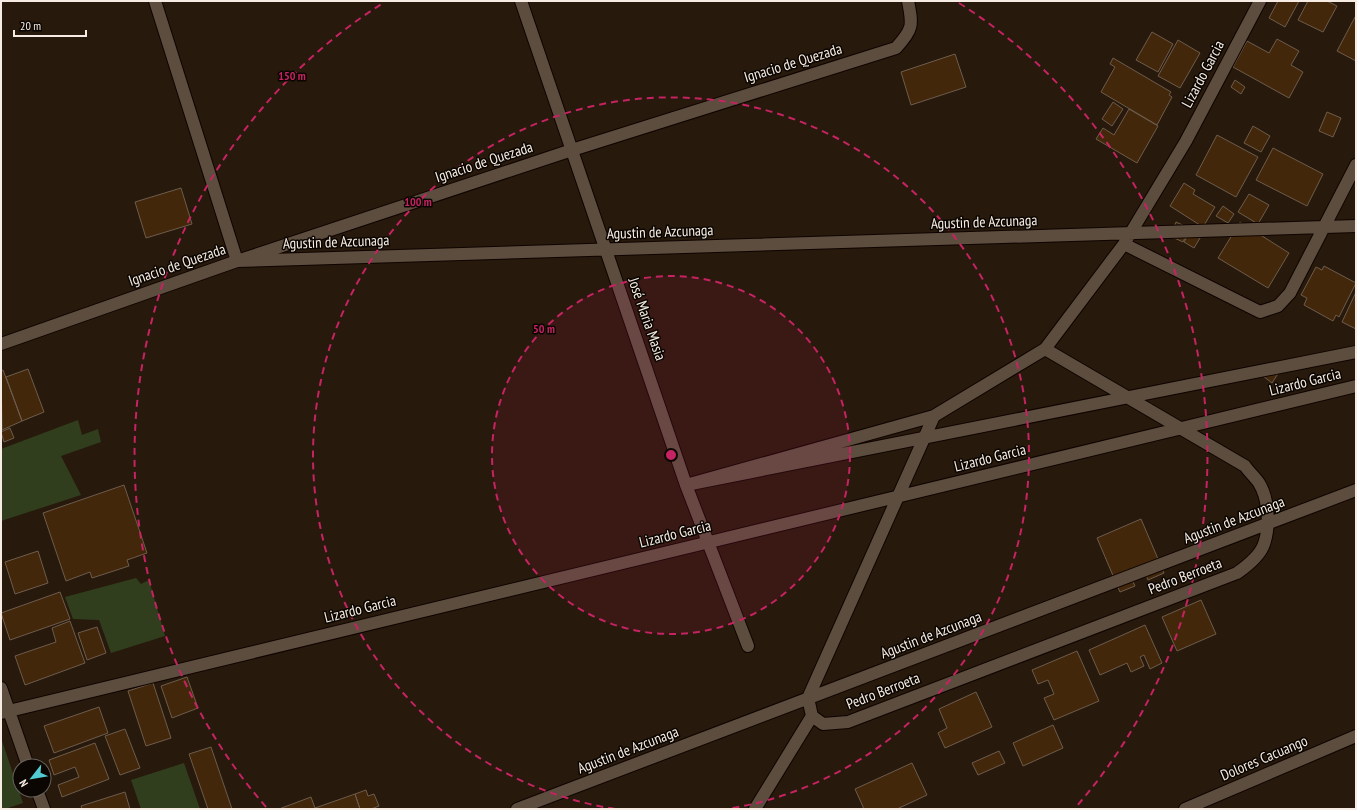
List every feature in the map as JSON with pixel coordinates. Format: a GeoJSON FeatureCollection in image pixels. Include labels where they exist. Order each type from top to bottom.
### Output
{"type":"FeatureCollection","features":[{"type":"Feature","properties":{"kind":"street"},"geometry":{"type":"LineString","coordinates":[[155,1],[237,261]]}},
{"type":"Feature","properties":{"kind":"street","name":"José Maria Masia"},"geometry":{"type":"LineString","coordinates":[[521,1],[686,485],[748,646]]}},
{"type":"Feature","properties":{"kind":"street","name":"Ignacio de Quezada"},"geometry":{"type":"LineString","coordinates":[[1,344],[237,261],[572,150],[896,48],[908,35],[912,19],[908,1]]}},
{"type":"Feature","properties":{"kind":"street","name":"Lizardo Garcia"},"geometry":{"type":"LineString","coordinates":[[686,485],[934,416],[1045,349],[1124,244],[1186,141],[1260,1]]}},
{"type":"Feature","properties":{"kind":"street"},"geometry":{"type":"LineString","coordinates":[[1124,244],[1260,312],[1278,306],[1290,293],[1356,165]]}},
{"type":"Feature","properties":{"kind":"street","name":"Agustin de Azcunaga"},"geometry":{"type":"LineString","coordinates":[[237,261],[1356,226]]}},
{"type":"Feature","properties":{"kind":"street","name":"Pedro Berroeta"},"geometry":{"type":"LineString","coordinates":[[812,716],[823,724],[848,722],[1237,573],[1251,562],[1264,545],[1268,524],[1266,505],[1260,484],[1245,466],[1045,349]]}},
{"type":"Feature","properties":{"kind":"street","name":"Lizardo Garcia"},"geometry":{"type":"LineString","coordinates":[[686,485],[1356,352]]}},
{"type":"Feature","properties":{"kind":"street","name":"Lizardo Garcia"},"geometry":{"type":"LineString","coordinates":[[5,712],[1356,386]]}},
{"type":"Feature","properties":{"kind":"street"},"geometry":{"type":"LineString","coordinates":[[755,809],[812,716],[808,698],[934,416]]}},
{"type":"Feature","properties":{"kind":"street","name":"Agustin de Azcunaga"},"geometry":{"type":"LineString","coordinates":[[517,809],[1356,490]]}},
{"type":"Feature","properties":{"kind":"street"},"geometry":{"type":"LineString","coordinates":[[1,688],[5,712],[25,758]]}},
{"type":"Feature","properties":{"kind":"street","name":"Dolores Cacuango"},"geometry":{"type":"LineString","coordinates":[[1185,809],[1356,736]]}},
{"type":"Feature","properties":{"kind":"street"},"geometry":{"type":"LineString","coordinates":[[40,798],[44,809]]}},
{"type":"Feature","properties":{"kind":"green space"},"geometry":{"type":"Polygon","coordinates":[[[78,420],[82,435],[98,429],[101,442],[61,456],[81,495],[1,521],[1,449],[78,420]]]}},
{"type":"Feature","properties":{"kind":"green space"},"geometry":{"type":"Polygon","coordinates":[[[136,578],[141,584],[149,580],[165,636],[111,653],[99,620],[73,619],[65,597],[136,578]]]}},
{"type":"Feature","properties":{"kind":"green space"},"geometry":{"type":"Polygon","coordinates":[[[1,738],[12,770],[12,798],[21,798],[23,803],[1,809],[1,738]]]}},
{"type":"Feature","properties":{"kind":"green space"},"geometry":{"type":"Polygon","coordinates":[[[184,763],[200,809],[141,809],[131,780],[184,763]]]}},
{"type":"Feature","properties":{"kind":"building"},"geometry":{"type":"Polygon","coordinates":[[[1278,1],[1299,1],[1285,27],[1269,18],[1278,1]]]}},
{"type":"Feature","properties":{"kind":"building"},"geometry":{"type":"Polygon","coordinates":[[[1308,1],[1327,1],[1337,6],[1323,32],[1298,20],[1308,1]]]}},
{"type":"Feature","properties":{"kind":"building"},"geometry":{"type":"Polygon","coordinates":[[[1355,17],[1356,18],[1356,61],[1337,51],[1355,17]]]}},
{"type":"Feature","properties":{"kind":"building"},"geometry":{"type":"Polygon","coordinates":[[[1152,32],[1173,44],[1158,72],[1136,60],[1152,32]]]}},
{"type":"Feature","properties":{"kind":"building"},"geometry":{"type":"Polygon","coordinates":[[[1277,39],[1299,51],[1291,65],[1303,72],[1289,98],[1233,67],[1247,41],[1269,53],[1277,39]]]}},
{"type":"Feature","properties":{"kind":"building"},"geometry":{"type":"Polygon","coordinates":[[[1178,40],[1200,53],[1180,88],[1158,76],[1178,40]]]}},
{"type":"Feature","properties":{"kind":"building"},"geometry":{"type":"Polygon","coordinates":[[[955,54],[966,87],[911,105],[901,72],[955,54]]]}},
{"type":"Feature","properties":{"kind":"building"},"geometry":{"type":"Polygon","coordinates":[[[1113,58],[1171,92],[1169,95],[1172,97],[1157,125],[1101,92],[1115,67],[1110,64],[1113,58]]]}},
{"type":"Feature","properties":{"kind":"building"},"geometry":{"type":"Polygon","coordinates":[[[1235,80],[1245,87],[1241,94],[1231,87],[1235,80]]]}},
{"type":"Feature","properties":{"kind":"building"},"geometry":{"type":"Polygon","coordinates":[[[1113,102],[1123,109],[1112,126],[1102,119],[1113,102]]]}},
{"type":"Feature","properties":{"kind":"building"},"geometry":{"type":"Polygon","coordinates":[[[1129,109],[1158,126],[1137,163],[1096,139],[1103,128],[1114,135],[1129,109]]]}},
{"type":"Feature","properties":{"kind":"building"},"geometry":{"type":"Polygon","coordinates":[[[1327,112],[1341,118],[1333,137],[1319,131],[1327,112]]]}},
{"type":"Feature","properties":{"kind":"building"},"geometry":{"type":"Polygon","coordinates":[[[1253,126],[1270,136],[1261,152],[1244,143],[1253,126]]]}},
{"type":"Feature","properties":{"kind":"building"},"geometry":{"type":"Polygon","coordinates":[[[1217,135],[1258,157],[1236,197],[1196,175],[1217,135]]]}},
{"type":"Feature","properties":{"kind":"building"},"geometry":{"type":"Polygon","coordinates":[[[1273,148],[1323,174],[1307,206],[1256,180],[1273,148]]]}},
{"type":"Feature","properties":{"kind":"building"},"geometry":{"type":"Polygon","coordinates":[[[1184,183],[1195,190],[1193,194],[1215,207],[1203,227],[1170,206],[1184,183]]]}},
{"type":"Feature","properties":{"kind":"building"},"geometry":{"type":"Polygon","coordinates":[[[181,188],[192,224],[146,238],[135,202],[181,188]]]}},
{"type":"Feature","properties":{"kind":"building"},"geometry":{"type":"Polygon","coordinates":[[[1249,194],[1269,205],[1258,224],[1238,212],[1249,194]]]}},
{"type":"Feature","properties":{"kind":"building"},"geometry":{"type":"Polygon","coordinates":[[[1223,206],[1234,214],[1228,223],[1216,216],[1223,206]]]}},
{"type":"Feature","properties":{"kind":"building"},"geometry":{"type":"Polygon","coordinates":[[[1176,222],[1187,227],[1187,234],[1183,242],[1170,236],[1176,222]]]}},
{"type":"Feature","properties":{"kind":"building"},"geometry":{"type":"Polygon","coordinates":[[[1240,222],[1289,253],[1268,288],[1218,258],[1240,222]]]}},
{"type":"Feature","properties":{"kind":"building"},"geometry":{"type":"Polygon","coordinates":[[[1190,232],[1200,238],[1194,248],[1184,242],[1190,232]]]}},
{"type":"Feature","properties":{"kind":"building"},"geometry":{"type":"Polygon","coordinates":[[[1324,266],[1356,283],[1339,317],[1336,315],[1333,321],[1304,305],[1307,298],[1301,295],[1316,267],[1322,270],[1324,266]]]}},
{"type":"Feature","properties":{"kind":"building"},"geometry":{"type":"Polygon","coordinates":[[[1356,292],[1356,329],[1342,322],[1356,292]]]}},
{"type":"Feature","properties":{"kind":"building"},"geometry":{"type":"Polygon","coordinates":[[[28,369],[44,412],[22,421],[6,377],[28,369]]]}},
{"type":"Feature","properties":{"kind":"building"},"geometry":{"type":"Polygon","coordinates":[[[3,370],[22,421],[2,430],[1,371],[3,370]]]}},
{"type":"Feature","properties":{"kind":"building"},"geometry":{"type":"Polygon","coordinates":[[[1279,372],[1272,383],[1263,376],[1279,372]]]}},
{"type":"Feature","properties":{"kind":"building"},"geometry":{"type":"Polygon","coordinates":[[[10,428],[14,438],[4,442],[1,432],[10,428]]]}},
{"type":"Feature","properties":{"kind":"building"},"geometry":{"type":"Polygon","coordinates":[[[124,485],[147,553],[127,560],[129,566],[92,578],[90,572],[66,581],[43,513],[124,485]]]}},
{"type":"Feature","properties":{"kind":"building"},"geometry":{"type":"Polygon","coordinates":[[[1141,519],[1164,573],[1148,580],[1143,567],[1129,573],[1135,586],[1120,592],[1097,538],[1141,519]]]}},
{"type":"Feature","properties":{"kind":"building"},"geometry":{"type":"Polygon","coordinates":[[[38,551],[48,583],[15,594],[5,562],[38,551]]]}},
{"type":"Feature","properties":{"kind":"building"},"geometry":{"type":"Polygon","coordinates":[[[60,592],[70,619],[10,640],[1,613],[60,592]]]}},
{"type":"Feature","properties":{"kind":"building"},"geometry":{"type":"Polygon","coordinates":[[[1201,600],[1216,634],[1177,651],[1162,617],[1201,600]]]}},
{"type":"Feature","properties":{"kind":"building"},"geometry":{"type":"Polygon","coordinates":[[[70,621],[85,663],[25,685],[15,656],[56,642],[52,628],[70,621]]]}},
{"type":"Feature","properties":{"kind":"building"},"geometry":{"type":"Polygon","coordinates":[[[1145,625],[1162,663],[1150,669],[1144,655],[1140,657],[1144,666],[1131,672],[1127,663],[1100,675],[1089,650],[1145,625]]]}},
{"type":"Feature","properties":{"kind":"building"},"geometry":{"type":"Polygon","coordinates":[[[97,627],[106,653],[87,660],[78,633],[97,627]]]}},
{"type":"Feature","properties":{"kind":"building"},"geometry":{"type":"Polygon","coordinates":[[[1077,651],[1099,701],[1054,720],[1044,698],[1054,694],[1048,680],[1038,684],[1032,670],[1077,651]]]}},
{"type":"Feature","properties":{"kind":"building"},"geometry":{"type":"Polygon","coordinates":[[[187,677],[198,708],[172,718],[161,686],[187,677]]]}},
{"type":"Feature","properties":{"kind":"building"},"geometry":{"type":"Polygon","coordinates":[[[153,683],[171,738],[146,746],[128,691],[153,683]]]}},
{"type":"Feature","properties":{"kind":"building"},"geometry":{"type":"Polygon","coordinates":[[[976,692],[992,727],[945,748],[938,733],[947,728],[939,709],[976,692]]]}},
{"type":"Feature","properties":{"kind":"building"},"geometry":{"type":"Polygon","coordinates":[[[99,707],[108,733],[54,753],[44,726],[99,707]]]}},
{"type":"Feature","properties":{"kind":"building"},"geometry":{"type":"Polygon","coordinates":[[[1053,725],[1063,748],[1023,766],[1013,743],[1053,725]]]}},
{"type":"Feature","properties":{"kind":"building"},"geometry":{"type":"Polygon","coordinates":[[[125,729],[140,768],[120,775],[105,736],[125,729]]]}},
{"type":"Feature","properties":{"kind":"building"},"geometry":{"type":"Polygon","coordinates":[[[95,743],[109,779],[62,797],[58,785],[79,777],[75,767],[54,775],[52,769],[52,759],[95,743]]]}},
{"type":"Feature","properties":{"kind":"building"},"geometry":{"type":"Polygon","coordinates":[[[211,747],[232,809],[208,809],[189,754],[211,747]]]}},
{"type":"Feature","properties":{"kind":"building"},"geometry":{"type":"Polygon","coordinates":[[[999,751],[1005,763],[978,775],[972,763],[999,751]]]}},
{"type":"Feature","properties":{"kind":"building"},"geometry":{"type":"Polygon","coordinates":[[[912,763],[927,795],[897,809],[864,809],[855,789],[912,763]]]}},
{"type":"Feature","properties":{"kind":"building"},"geometry":{"type":"Polygon","coordinates":[[[366,790],[368,796],[374,794],[379,806],[371,809],[360,809],[355,794],[366,790]]]}},
{"type":"Feature","properties":{"kind":"building"},"geometry":{"type":"Polygon","coordinates":[[[125,792],[130,809],[82,809],[81,806],[125,792]]]}},
{"type":"Feature","properties":{"kind":"building"},"geometry":{"type":"Polygon","coordinates":[[[355,794],[360,809],[279,809],[311,797],[315,808],[355,794]]]}}]}
